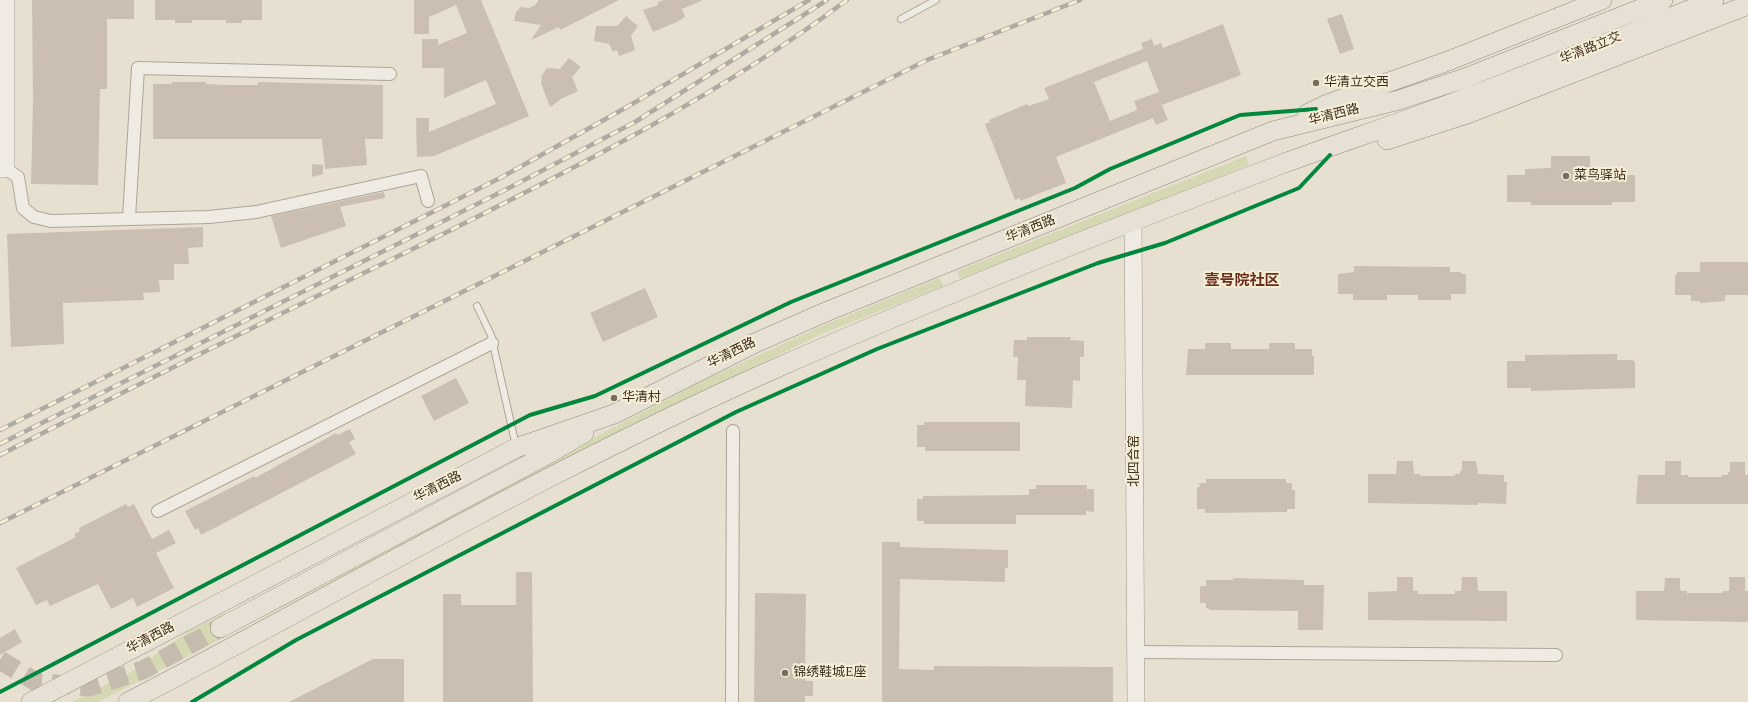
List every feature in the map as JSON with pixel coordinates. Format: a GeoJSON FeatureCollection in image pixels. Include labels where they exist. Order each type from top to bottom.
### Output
{"type":"FeatureCollection","features":[{"type":"Feature","properties":{"kind":"main road"},"geometry":{"type":"LineString","coordinates":[[1273,131],[1325,105],[1448,61],[1602,0]]}},
{"type":"Feature","properties":{"kind":"main road","name":"华清路立交"},"geometry":{"type":"LineString","coordinates":[[1465,78],[1663,0]]}},
{"type":"Feature","properties":{"kind":"main road","name":"华清路立交"},"geometry":{"type":"LineString","coordinates":[[1467,98],[1714,0]]}},
{"type":"Feature","properties":{"kind":"main road"},"geometry":{"type":"LineString","coordinates":[[1288,162],[1344,153],[1470,114],[1748,6]]}},
{"type":"Feature","properties":{"kind":"main road","name":"华清西路"},"geometry":{"type":"LineString","coordinates":[[31,702],[516,448],[614,414],[734,353],[828,311],[1273,131],[1399,100],[1465,78]]}},
{"type":"Feature","properties":{"kind":"main road","name":"华清西路"},"geometry":{"type":"LineString","coordinates":[[128,702],[523,491],[645,429],[768,372],[861,331],[1133,220],[1288,162],[1467,98]]}},
{"type":"Feature","properties":{"kind":"main road"},"geometry":{"type":"LineString","coordinates":[[220,628],[543,457],[614,414]]}},
{"type":"Feature","properties":{"kind":"street"},"geometry":{"type":"LineString","coordinates":[[6,0],[3,169],[18,177],[23,208],[34,217],[51,221],[209,217],[256,212],[421,176],[424,192],[428,201]]}},
{"type":"Feature","properties":{"kind":"street"},"geometry":{"type":"LineString","coordinates":[[129,218],[138,68],[390,74]]}},
{"type":"Feature","properties":{"kind":"street","name":"北四合窑"},"geometry":{"type":"LineString","coordinates":[[1133,220],[1137,652],[1136,702]]}},
{"type":"Feature","properties":{"kind":"street"},"geometry":{"type":"LineString","coordinates":[[158,511],[492,343]]}},
{"type":"Feature","properties":{"kind":"street"},"geometry":{"type":"LineString","coordinates":[[732,702],[733,431]]}},
{"type":"Feature","properties":{"kind":"street"},"geometry":{"type":"LineString","coordinates":[[1137,652],[1556,655]]}},
{"type":"Feature","properties":{"kind":"lane"},"geometry":{"type":"LineString","coordinates":[[901,19],[936,0]]}},
{"type":"Feature","properties":{"kind":"lane"},"geometry":{"type":"LineString","coordinates":[[477,306],[492,343],[516,448]]}},
{"type":"Feature","properties":{"kind":"green space"},"geometry":{"type":"Polygon","coordinates":[[[1246,156],[1249,165],[960,279],[957,271],[1246,156]]]}},
{"type":"Feature","properties":{"kind":"green space"},"geometry":{"type":"Polygon","coordinates":[[[939,278],[943,286],[824,333],[707,389],[98,702],[72,702],[131,672],[189,631],[223,614],[230,629],[702,381],[822,326],[939,278]]]}},
{"type":"Feature","properties":{"kind":"building"},"geometry":{"type":"Polygon","coordinates":[[[32,0],[134,0],[134,19],[107,19],[107,89],[100,89],[98,185],[31,184],[33,101],[32,0]]]}},
{"type":"Feature","properties":{"kind":"building"},"geometry":{"type":"Polygon","coordinates":[[[155,0],[262,0],[262,20],[242,20],[242,23],[226,23],[226,20],[192,20],[192,23],[175,23],[175,20],[155,20],[155,0]]]}},
{"type":"Feature","properties":{"kind":"building"},"geometry":{"type":"Polygon","coordinates":[[[414,0],[481,0],[529,116],[434,156],[417,157],[416,118],[429,118],[429,132],[496,104],[486,80],[444,98],[444,68],[422,68],[422,39],[438,39],[438,45],[467,33],[456,5],[429,17],[429,34],[414,34],[414,0]]]}},
{"type":"Feature","properties":{"kind":"building"},"geometry":{"type":"Polygon","coordinates":[[[539,0],[619,0],[560,30],[559,27],[531,40],[541,25],[514,21],[516,12],[521,7],[529,8],[535,5],[539,0]]]}},
{"type":"Feature","properties":{"kind":"building"},"geometry":{"type":"Polygon","coordinates":[[[664,0],[703,0],[682,9],[685,17],[653,32],[643,10],[658,5],[658,2],[664,0]]]}},
{"type":"Feature","properties":{"kind":"building"},"geometry":{"type":"Polygon","coordinates":[[[1342,14],[1354,49],[1340,54],[1327,19],[1342,14]]]}},
{"type":"Feature","properties":{"kind":"building"},"geometry":{"type":"Polygon","coordinates":[[[626,16],[638,26],[631,36],[635,50],[619,56],[617,50],[613,52],[609,44],[594,41],[596,26],[617,26],[626,16]]]}},
{"type":"Feature","properties":{"kind":"building"},"geometry":{"type":"Polygon","coordinates":[[[1223,24],[1241,75],[1162,105],[1168,120],[1156,125],[1153,118],[1056,157],[1066,183],[1020,201],[1020,198],[1015,200],[985,124],[990,122],[989,120],[1027,104],[1028,106],[1049,99],[1044,88],[1143,49],[1141,43],[1152,39],[1154,46],[1161,43],[1163,48],[1223,24]],[[1147,61],[1094,82],[1110,121],[1137,110],[1134,101],[1159,92],[1147,61]]]}},
{"type":"Feature","properties":{"kind":"building"},"geometry":{"type":"Polygon","coordinates":[[[569,58],[581,67],[572,77],[578,91],[559,100],[550,107],[541,83],[542,75],[547,68],[560,69],[569,58]]]}},
{"type":"Feature","properties":{"kind":"building"},"geometry":{"type":"Polygon","coordinates":[[[172,82],[206,82],[206,84],[225,85],[258,85],[258,82],[383,85],[383,139],[365,139],[367,165],[325,169],[322,139],[153,139],[153,84],[172,84],[172,82]]]}},
{"type":"Feature","properties":{"kind":"building"},"geometry":{"type":"Polygon","coordinates":[[[1551,156],[1590,156],[1590,169],[1617,169],[1617,175],[1635,175],[1635,202],[1612,202],[1612,205],[1531,205],[1531,202],[1507,202],[1507,175],[1525,175],[1525,169],[1551,168],[1551,156]]]}},
{"type":"Feature","properties":{"kind":"building"},"geometry":{"type":"Polygon","coordinates":[[[312,164],[323,165],[323,174],[312,177],[312,164]]]}},
{"type":"Feature","properties":{"kind":"building"},"geometry":{"type":"Polygon","coordinates":[[[384,192],[385,198],[340,207],[346,226],[281,248],[271,216],[384,192]]]}},
{"type":"Feature","properties":{"kind":"building"},"geometry":{"type":"Polygon","coordinates":[[[203,227],[203,247],[188,248],[189,264],[174,264],[174,280],[159,280],[160,292],[143,293],[144,300],[63,303],[64,344],[11,347],[7,234],[203,227]]]}},
{"type":"Feature","properties":{"kind":"building"},"geometry":{"type":"Polygon","coordinates":[[[1700,262],[1748,262],[1748,295],[1725,295],[1725,301],[1700,303],[1700,301],[1691,301],[1691,295],[1675,295],[1675,275],[1677,275],[1677,272],[1700,272],[1700,262]]]}},
{"type":"Feature","properties":{"kind":"building"},"geometry":{"type":"Polygon","coordinates":[[[1354,266],[1450,267],[1450,272],[1461,272],[1461,274],[1466,274],[1466,294],[1451,294],[1451,300],[1418,300],[1418,295],[1387,295],[1387,300],[1353,300],[1353,294],[1338,294],[1338,274],[1354,272],[1354,266]]]}},
{"type":"Feature","properties":{"kind":"building"},"geometry":{"type":"Polygon","coordinates":[[[645,288],[658,317],[603,342],[590,313],[645,288]]]}},
{"type":"Feature","properties":{"kind":"building"},"geometry":{"type":"Polygon","coordinates":[[[1027,337],[1071,337],[1070,340],[1084,341],[1084,357],[1080,357],[1080,381],[1073,380],[1072,408],[1025,406],[1026,380],[1017,380],[1018,357],[1013,357],[1014,340],[1027,340],[1027,337]]]}},
{"type":"Feature","properties":{"kind":"building"},"geometry":{"type":"Polygon","coordinates":[[[1205,343],[1231,343],[1231,349],[1269,349],[1269,343],[1295,343],[1295,349],[1312,349],[1312,356],[1314,356],[1314,375],[1186,375],[1188,349],[1205,349],[1205,343]]]}},
{"type":"Feature","properties":{"kind":"building"},"geometry":{"type":"Polygon","coordinates":[[[1617,354],[1617,360],[1633,360],[1635,362],[1635,388],[1531,391],[1531,388],[1507,388],[1507,361],[1525,361],[1525,355],[1617,354]]]}},
{"type":"Feature","properties":{"kind":"building"},"geometry":{"type":"Polygon","coordinates":[[[456,378],[469,403],[434,421],[421,396],[456,378]]]}},
{"type":"Feature","properties":{"kind":"building"},"geometry":{"type":"Polygon","coordinates":[[[924,422],[1020,422],[1020,451],[925,451],[925,447],[917,447],[917,425],[924,425],[924,422]]]}},
{"type":"Feature","properties":{"kind":"building"},"geometry":{"type":"Polygon","coordinates":[[[350,429],[355,439],[349,442],[356,454],[201,535],[198,528],[195,530],[185,511],[254,476],[255,478],[336,433],[337,435],[350,429]]]}},
{"type":"Feature","properties":{"kind":"building"},"geometry":{"type":"Polygon","coordinates":[[[1397,461],[1413,461],[1414,474],[1420,474],[1420,476],[1455,476],[1455,474],[1460,474],[1460,471],[1462,471],[1462,461],[1476,461],[1478,474],[1504,475],[1504,482],[1507,482],[1506,504],[1478,503],[1478,505],[1368,503],[1368,474],[1396,474],[1397,461]]]}},
{"type":"Feature","properties":{"kind":"building"},"geometry":{"type":"Polygon","coordinates":[[[1665,461],[1681,461],[1681,475],[1688,475],[1688,477],[1722,477],[1722,475],[1728,475],[1728,472],[1730,472],[1730,462],[1745,462],[1745,475],[1748,475],[1748,504],[1636,504],[1638,475],[1665,475],[1665,461]]]}},
{"type":"Feature","properties":{"kind":"building"},"geometry":{"type":"Polygon","coordinates":[[[1206,479],[1286,479],[1286,483],[1292,483],[1292,490],[1295,490],[1295,509],[1287,509],[1287,512],[1205,513],[1205,509],[1197,509],[1197,487],[1200,487],[1199,483],[1206,483],[1206,479]]]}},
{"type":"Feature","properties":{"kind":"building"},"geometry":{"type":"Polygon","coordinates":[[[1036,485],[1087,485],[1087,489],[1094,489],[1094,512],[1086,511],[1086,515],[1016,515],[1016,524],[924,524],[924,521],[917,521],[917,499],[923,499],[923,496],[1029,495],[1029,489],[1036,489],[1036,485]]]}},
{"type":"Feature","properties":{"kind":"building"},"geometry":{"type":"Polygon","coordinates":[[[126,504],[128,507],[134,504],[152,539],[169,530],[176,543],[156,553],[174,588],[137,607],[133,598],[111,609],[98,584],[50,606],[47,600],[36,605],[16,568],[76,537],[74,534],[80,531],[79,528],[126,504]]]}},
{"type":"Feature","properties":{"kind":"building"},"geometry":{"type":"Polygon","coordinates":[[[882,542],[900,542],[900,547],[1008,550],[1008,568],[1005,568],[1005,582],[900,579],[899,669],[934,670],[934,666],[1113,667],[1113,702],[882,702],[882,542]]]}},
{"type":"Feature","properties":{"kind":"building"},"geometry":{"type":"Polygon","coordinates":[[[516,572],[532,572],[533,702],[443,702],[443,594],[461,594],[461,605],[516,605],[516,572]]]}},
{"type":"Feature","properties":{"kind":"building"},"geometry":{"type":"Polygon","coordinates":[[[1397,577],[1413,577],[1413,591],[1418,591],[1418,594],[1455,594],[1455,591],[1461,591],[1462,577],[1477,577],[1478,591],[1507,591],[1507,621],[1368,620],[1368,592],[1397,591],[1397,577]]]}},
{"type":"Feature","properties":{"kind":"building"},"geometry":{"type":"Polygon","coordinates":[[[1729,577],[1745,577],[1745,591],[1748,591],[1748,620],[1746,622],[1636,620],[1636,591],[1664,591],[1665,578],[1680,578],[1681,591],[1687,591],[1687,593],[1723,593],[1723,591],[1729,591],[1729,577]]]}},
{"type":"Feature","properties":{"kind":"building"},"geometry":{"type":"Polygon","coordinates":[[[1233,578],[1304,580],[1304,585],[1324,585],[1323,630],[1298,630],[1298,611],[1211,610],[1206,608],[1206,603],[1200,603],[1200,586],[1206,586],[1206,580],[1233,580],[1233,578]]]}},
{"type":"Feature","properties":{"kind":"building"},"geometry":{"type":"Polygon","coordinates":[[[755,593],[806,594],[805,681],[813,681],[813,696],[805,696],[805,702],[754,702],[755,593]]]}},
{"type":"Feature","properties":{"kind":"building"},"geometry":{"type":"Polygon","coordinates":[[[15,629],[22,642],[0,655],[0,638],[15,629]]]}},
{"type":"Feature","properties":{"kind":"building"},"geometry":{"type":"Polygon","coordinates":[[[373,659],[404,659],[404,702],[289,702],[373,659]]]}},
{"type":"Feature","properties":{"kind":"tunnel"},"geometry":{"type":"LineString","coordinates":[[0,660],[36,682],[89,687],[143,670],[220,628]]}},
{"type":"Feature","properties":{"kind":"railway"},"geometry":{"type":"LineString","coordinates":[[0,430],[502,177],[627,107],[809,0]]}},
{"type":"Feature","properties":{"kind":"railway"},"geometry":{"type":"LineString","coordinates":[[0,444],[507,189],[635,122],[827,0]]}},
{"type":"Feature","properties":{"kind":"railway"},"geometry":{"type":"LineString","coordinates":[[0,455],[596,156],[648,128],[749,67],[799,35],[847,0]]}},
{"type":"Feature","properties":{"kind":"railway"},"geometry":{"type":"LineString","coordinates":[[0,523],[927,60],[1080,0]]}},
{"type":"Feature","properties":{"kind":"cycle path"},"geometry":{"type":"LineString","coordinates":[[0,692],[530,415],[595,396],[791,302],[1075,188],[1110,169],[1240,115],[1316,109]]}},
{"type":"Feature","properties":{"kind":"cycle path"},"geometry":{"type":"LineString","coordinates":[[192,702],[296,640],[736,412],[877,349],[1098,263],[1165,243],[1299,188],[1330,155]]}},
{"type":"Feature","properties":{"kind":"place","name":"华清立交西"},"geometry":{"type":"Point","coordinates":[1316,83]}},
{"type":"Feature","properties":{"kind":"place","name":"菜鸟驿站"},"geometry":{"type":"Point","coordinates":[1566,176]}},
{"type":"Feature","properties":{"kind":"place","name":"华清村"},"geometry":{"type":"Point","coordinates":[614,398]}},
{"type":"Feature","properties":{"kind":"place","name":"锦绣鞋城E座"},"geometry":{"type":"Point","coordinates":[785,673]}},
{"type":"Feature","properties":{"kind":"district","name":"壹号院社区"},"geometry":{"type":"Point","coordinates":[1242,282]}}]}
